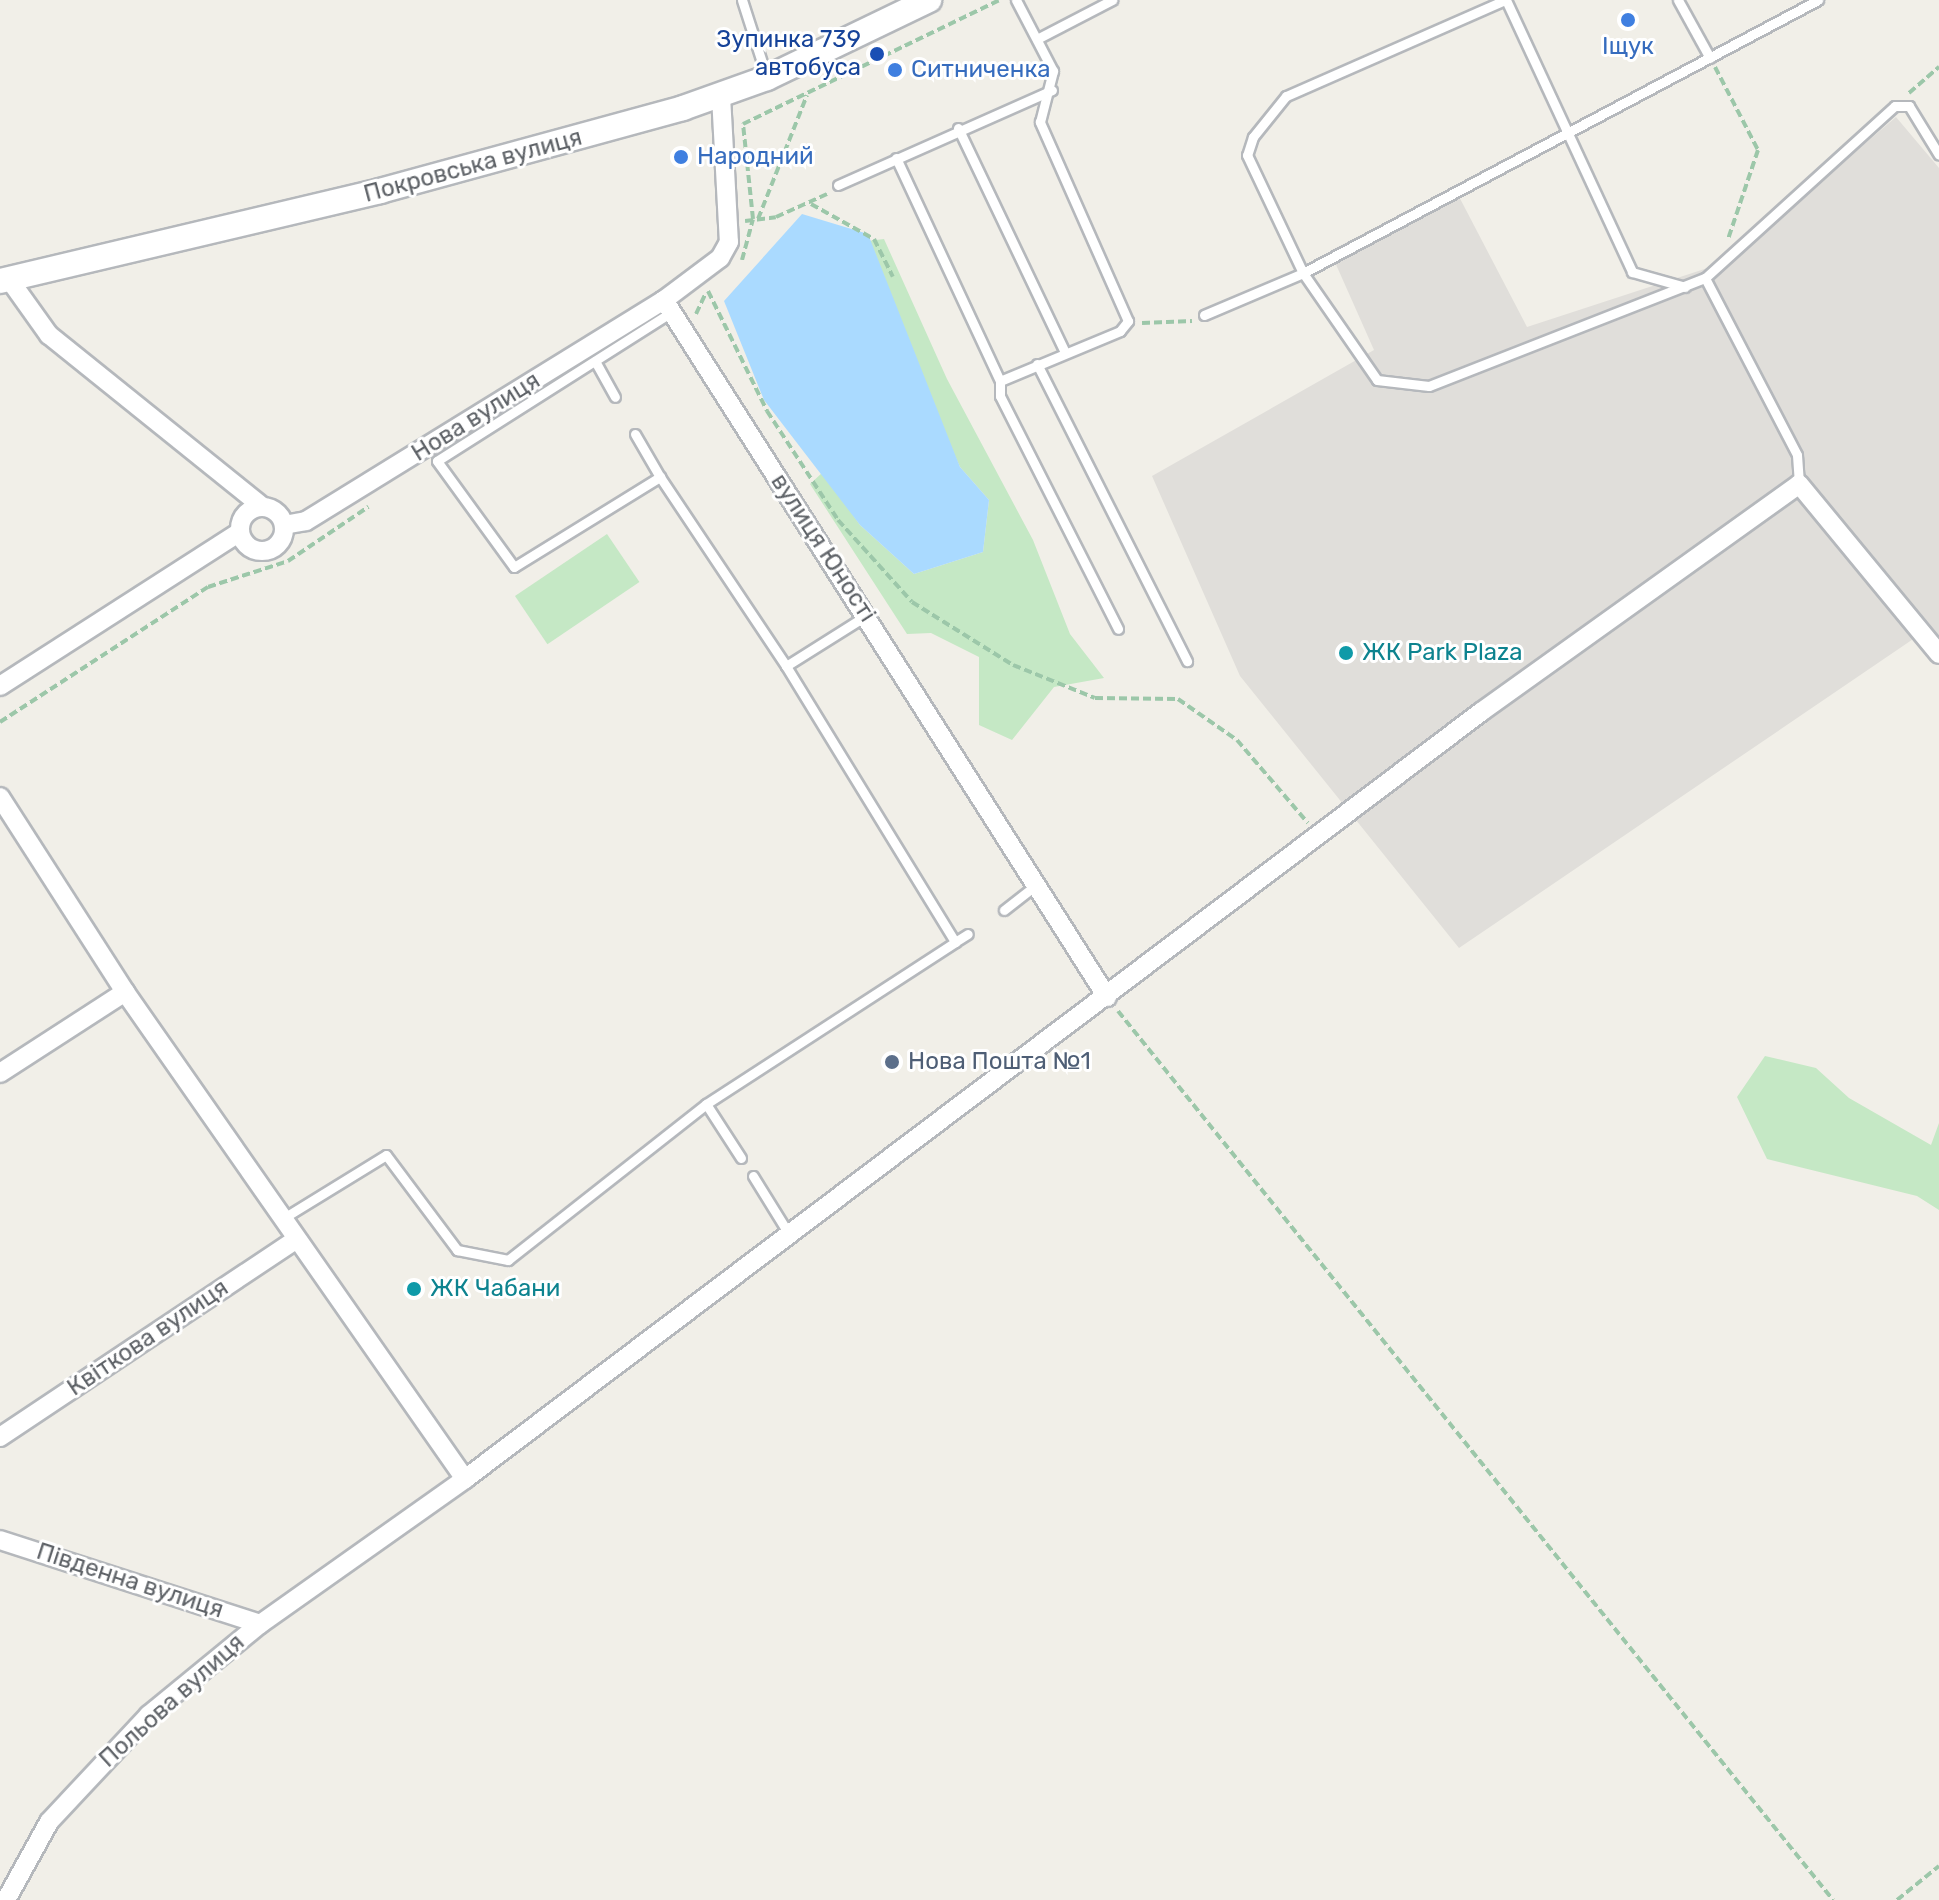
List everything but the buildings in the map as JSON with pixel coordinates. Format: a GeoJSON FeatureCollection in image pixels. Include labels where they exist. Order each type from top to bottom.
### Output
{"type":"FeatureCollection","features":[{"type":"Feature","properties":{"kind":"street","name":"Покровська вулиця"},"geometry":{"type":"LineString","coordinates":[[4,280],[380,191],[721,96],[767,78],[929,0]]}},
{"type":"Feature","properties":{"kind":"street"},"geometry":{"type":"LineString","coordinates":[[667,307],[720,258],[732,223],[721,96]]}},
{"type":"Feature","properties":{"kind":"street"},"geometry":{"type":"LineString","coordinates":[[4,280],[49,335],[284,525],[276,546],[262,551],[240,532]]}},
{"type":"Feature","properties":{"kind":"street","name":"Нова вулиця"},"geometry":{"type":"LineString","coordinates":[[284,525],[331,506],[667,307]]}},
{"type":"Feature","properties":{"kind":"street","name":"вулиця Юності"},"geometry":{"type":"LineString","coordinates":[[667,307],[867,615],[1107,997]]}},
{"type":"Feature","properties":{"kind":"street"},"geometry":{"type":"LineString","coordinates":[[1799,484],[1939,654]]}},
{"type":"Feature","properties":{"kind":"street","name":"Польова вулиця"},"geometry":{"type":"LineString","coordinates":[[6,1900],[49,1822],[100,1763],[260,1624],[465,1479],[1107,997],[1318,834],[1799,484]]}},
{"type":"Feature","properties":{"kind":"street"},"geometry":{"type":"LineString","coordinates":[[0,686],[240,532],[248,511],[262,506]]}},
{"type":"Feature","properties":{"kind":"street"},"geometry":{"type":"LineString","coordinates":[[0,797],[125,992],[295,1240],[465,1479]]}},
{"type":"Feature","properties":{"kind":"street"},"geometry":{"type":"LineString","coordinates":[[0,1073],[125,992]]}},
{"type":"Feature","properties":{"kind":"street","name":"Квіткова вулиця"},"geometry":{"type":"LineString","coordinates":[[0,1437],[295,1240]]}},
{"type":"Feature","properties":{"kind":"street","name":"Південна вулиця"},"geometry":{"type":"LineString","coordinates":[[0,1540],[260,1624]]}},
{"type":"Feature","properties":{"kind":"lane"},"geometry":{"type":"LineString","coordinates":[[742,0],[767,78]]}},
{"type":"Feature","properties":{"kind":"lane"},"geometry":{"type":"LineString","coordinates":[[1000,381],[1120,331],[1128,321],[1040,122],[1052,90],[1053,71],[1016,0]]}},
{"type":"Feature","properties":{"kind":"lane"},"geometry":{"type":"LineString","coordinates":[[1037,39],[1112,0]]}},
{"type":"Feature","properties":{"kind":"lane"},"geometry":{"type":"LineString","coordinates":[[1685,287],[1632,272],[1506,0],[1274,107],[1247,155],[1303,273],[1377,380],[1429,386],[1685,287],[1705,278],[1721,257],[1895,106],[1909,106],[1939,155]]}},
{"type":"Feature","properties":{"kind":"lane"},"geometry":{"type":"LineString","coordinates":[[1678,0],[1710,58]]}},
{"type":"Feature","properties":{"kind":"lane"},"geometry":{"type":"LineString","coordinates":[[1204,315],[1303,273],[1818,0]]}},
{"type":"Feature","properties":{"kind":"lane"},"geometry":{"type":"LineString","coordinates":[[838,185],[958,128],[1052,90]]}},
{"type":"Feature","properties":{"kind":"lane"},"geometry":{"type":"LineString","coordinates":[[958,128],[1065,352]]}},
{"type":"Feature","properties":{"kind":"lane"},"geometry":{"type":"LineString","coordinates":[[896,158],[1000,381],[1000,396],[1118,629]]}},
{"type":"Feature","properties":{"kind":"lane"},"geometry":{"type":"LineString","coordinates":[[1705,278],[1797,455],[1799,484]]}},
{"type":"Feature","properties":{"kind":"lane"},"geometry":{"type":"LineString","coordinates":[[660,477],[514,567],[437,461],[595,361],[667,307]]}},
{"type":"Feature","properties":{"kind":"lane"},"geometry":{"type":"LineString","coordinates":[[595,361],[615,397]]}},
{"type":"Feature","properties":{"kind":"lane"},"geometry":{"type":"LineString","coordinates":[[1037,364],[1187,661]]}},
{"type":"Feature","properties":{"kind":"lane"},"geometry":{"type":"LineString","coordinates":[[635,434],[660,477],[786,666],[955,942]]}},
{"type":"Feature","properties":{"kind":"lane"},"geometry":{"type":"LineString","coordinates":[[786,666],[867,615]]}},
{"type":"Feature","properties":{"kind":"lane"},"geometry":{"type":"LineString","coordinates":[[1004,910],[1037,884]]}},
{"type":"Feature","properties":{"kind":"lane"},"geometry":{"type":"LineString","coordinates":[[281,1219],[386,1155],[457,1250],[508,1260],[706,1104],[968,934]]}},
{"type":"Feature","properties":{"kind":"lane"},"geometry":{"type":"LineString","coordinates":[[706,1104],[741,1158]]}},
{"type":"Feature","properties":{"kind":"lane"},"geometry":{"type":"LineString","coordinates":[[753,1176],[789,1234]]}},
{"type":"Feature","properties":{"kind":"path"},"geometry":{"type":"LineString","coordinates":[[756,219],[743,124],[999,0]]}},
{"type":"Feature","properties":{"kind":"path"},"geometry":{"type":"LineString","coordinates":[[1710,58],[1758,150],[1721,257]]}},
{"type":"Feature","properties":{"kind":"path"},"geometry":{"type":"LineString","coordinates":[[1895,106],[1939,67]]}},
{"type":"Feature","properties":{"kind":"path"},"geometry":{"type":"LineString","coordinates":[[739,263],[749,253],[756,219],[808,93]]}},
{"type":"Feature","properties":{"kind":"path"},"geometry":{"type":"LineString","coordinates":[[732,223],[811,204],[824,196]]}},
{"type":"Feature","properties":{"kind":"path"},"geometry":{"type":"LineString","coordinates":[[811,204],[874,239],[893,277]]}},
{"type":"Feature","properties":{"kind":"path"},"geometry":{"type":"LineString","coordinates":[[694,320],[708,291],[719,282]]}},
{"type":"Feature","properties":{"kind":"path"},"geometry":{"type":"LineString","coordinates":[[708,291],[767,411],[838,520],[912,602],[1013,665],[1095,698],[1178,699],[1237,740],[1318,834]]}},
{"type":"Feature","properties":{"kind":"path"},"geometry":{"type":"LineString","coordinates":[[1128,321],[1185,325],[1204,315]]}},
{"type":"Feature","properties":{"kind":"path"},"geometry":{"type":"LineString","coordinates":[[0,722],[208,587],[288,561],[375,503]]}},
{"type":"Feature","properties":{"kind":"path"},"geometry":{"type":"LineString","coordinates":[[1107,997],[1833,1900]]}},
{"type":"Feature","properties":{"kind":"path"},"geometry":{"type":"LineString","coordinates":[[1897,1900],[1939,1866]]}},
{"type":"Feature","properties":{"kind":"shaded area"},"geometry":{"type":"Polygon","coordinates":[[[1896,117],[1939,168],[1939,647],[1925,631],[1459,948],[1240,676],[1152,476],[1374,350],[1330,251],[1454,187],[1527,327],[1726,262],[1896,117]]]}},
{"type":"Feature","properties":{"kind":"green space"},"geometry":{"type":"Polygon","coordinates":[[[884,239],[947,379],[1033,540],[1070,634],[1104,678],[1054,687],[1012,740],[979,725],[979,657],[931,633],[907,634],[810,484],[823,472],[860,525],[914,574],[983,552],[989,500],[960,467],[860,242],[884,239]]]}},
{"type":"Feature","properties":{"kind":"green space"},"geometry":{"type":"Polygon","coordinates":[[[607,534],[639,582],[547,644],[515,596],[607,534]]]}},
{"type":"Feature","properties":{"kind":"green space"},"geometry":{"type":"Polygon","coordinates":[[[1765,1056],[1816,1068],[1849,1098],[1931,1145],[1939,1123],[1939,1210],[1917,1196],[1767,1159],[1737,1097],[1765,1056]]]}},
{"type":"Feature","properties":{"kind":"water"},"geometry":{"type":"Polygon","coordinates":[[[802,214],[868,234],[960,467],[989,500],[983,552],[914,574],[860,525],[764,400],[724,301],[802,214]]]}},
{"type":"Feature","properties":{"kind":"place","name":"Іщук"},"geometry":{"type":"Point","coordinates":[1628,20]}},
{"type":"Feature","properties":{"kind":"place","name":"Зупинка 739 автобуса"},"geometry":{"type":"Point","coordinates":[877,54]}},
{"type":"Feature","properties":{"kind":"place","name":"Ситниченка"},"geometry":{"type":"Point","coordinates":[895,70]}},
{"type":"Feature","properties":{"kind":"place","name":"Народний"},"geometry":{"type":"Point","coordinates":[681,157]}},
{"type":"Feature","properties":{"kind":"place","name":"ЖК Park Plaza"},"geometry":{"type":"Point","coordinates":[1346,653]}},
{"type":"Feature","properties":{"kind":"place","name":"Нова Пошта №1"},"geometry":{"type":"Point","coordinates":[892,1062]}},
{"type":"Feature","properties":{"kind":"place","name":"ЖК Чабани"},"geometry":{"type":"Point","coordinates":[414,1289]}}]}
